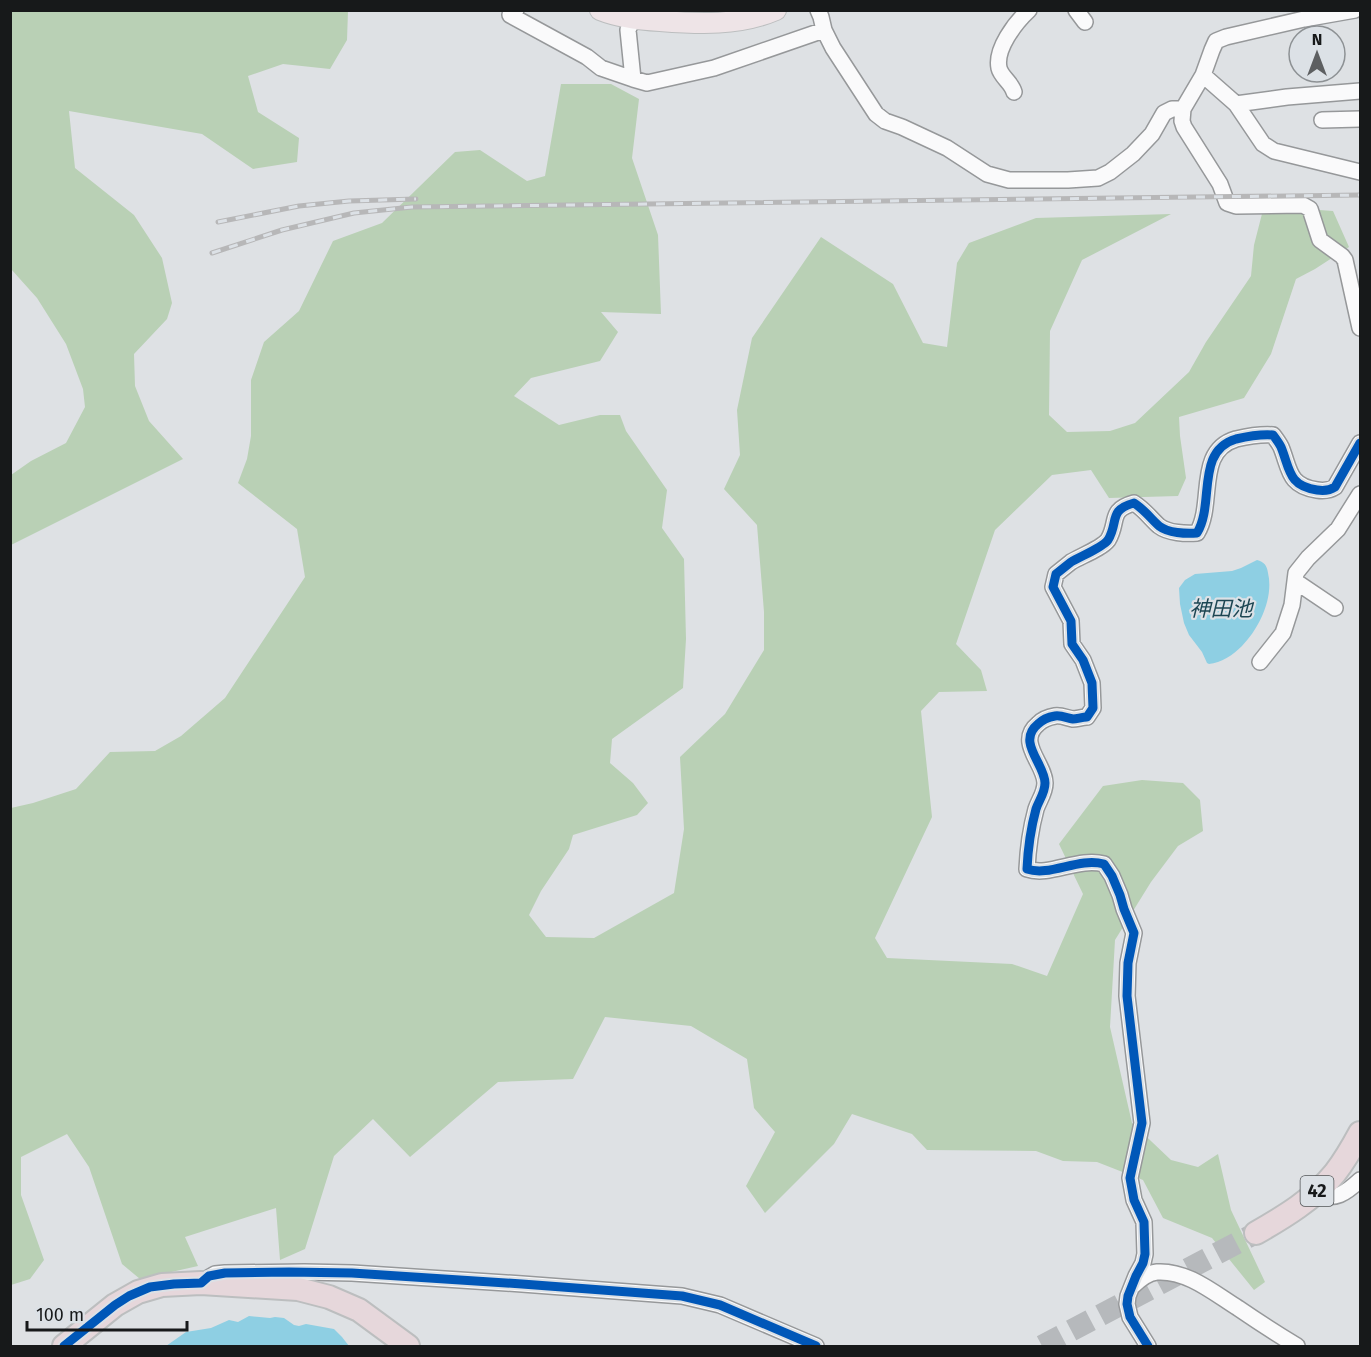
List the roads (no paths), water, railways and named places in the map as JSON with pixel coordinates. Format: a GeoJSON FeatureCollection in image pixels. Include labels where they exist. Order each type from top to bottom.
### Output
{"type":"FeatureCollection","features":[{"type":"Feature","properties":{"kind":"highway","name":"42"},"geometry":{"type":"LineString","coordinates":[[1256,1233],[1288,1214],[1316,1192],[1344,1161],[1360,1132]]}},
{"type":"Feature","properties":{"kind":"highway"},"geometry":{"type":"LineString","coordinates":[[64,1347],[115,1305],[138,1292],[162,1285],[201,1283],[298,1289],[329,1297],[359,1310],[408,1347]]}},
{"type":"Feature","properties":{"kind":"main road"},"geometry":{"type":"LineString","coordinates":[[600,10],[614,16],[635,15],[693,24],[730,22],[776,10]]}},
{"type":"Feature","properties":{"kind":"street"},"geometry":{"type":"LineString","coordinates":[[516,10],[510,15],[602,68],[647,83],[714,68],[824,30]]}},
{"type":"Feature","properties":{"kind":"street"},"geometry":{"type":"LineString","coordinates":[[818,10],[833,48],[876,114],[885,121],[947,148],[987,174],[1009,180],[1098,178],[1110,172],[1152,135],[1164,113],[1172,109],[1183,109]]}},
{"type":"Feature","properties":{"kind":"street"},"geometry":{"type":"LineString","coordinates":[[1014,92],[999,70],[999,60],[1003,45],[1010,33],[1029,10]]}},
{"type":"Feature","properties":{"kind":"street"},"geometry":{"type":"LineString","coordinates":[[1355,10],[1286,17],[1226,36],[1216,42],[1203,75],[1183,109],[1182,121],[1220,184],[1227,203],[1236,206],[1303,205],[1310,209],[1320,240],[1345,260],[1360,328]]}},
{"type":"Feature","properties":{"kind":"street"},"geometry":{"type":"LineString","coordinates":[[633,79],[628,30],[635,15]]}},
{"type":"Feature","properties":{"kind":"street"},"geometry":{"type":"LineString","coordinates":[[1203,75],[1236,105],[1263,144],[1274,151],[1360,172]]}},
{"type":"Feature","properties":{"kind":"street"},"geometry":{"type":"LineString","coordinates":[[1236,105],[1287,97],[1360,91]]}},
{"type":"Feature","properties":{"kind":"street"},"geometry":{"type":"LineString","coordinates":[[1322,120],[1360,118]]}},
{"type":"Feature","properties":{"kind":"street"},"geometry":{"type":"LineString","coordinates":[[1148,1347],[1129,1313],[1127,1300],[1145,1254],[1144,1222],[1134,1200],[1130,1178],[1142,1123],[1127,996],[1128,963],[1134,933],[1112,876],[1104,864],[1085,863],[1035,872],[1026,869],[1029,836],[1045,784],[1029,736],[1041,721],[1056,716],[1074,719],[1087,717],[1093,708],[1092,683],[1083,660],[1072,644],[1071,621],[1053,587],[1056,574],[1071,562],[1103,546],[1108,539],[1116,515],[1123,506],[1134,503],[1143,508],[1161,528],[1186,534],[1197,533],[1203,523],[1210,465],[1217,451],[1226,442],[1261,434],[1273,435],[1281,446],[1289,472],[1294,480],[1307,488],[1324,491],[1335,487],[1360,443]]}},
{"type":"Feature","properties":{"kind":"street"},"geometry":{"type":"LineString","coordinates":[[1260,662],[1283,633],[1292,605],[1294,575],[1298,568],[1338,529],[1360,494]]}},
{"type":"Feature","properties":{"kind":"street"},"geometry":{"type":"LineString","coordinates":[[1295,581],[1335,608]]}},
{"type":"Feature","properties":{"kind":"street"},"geometry":{"type":"LineString","coordinates":[[1316,1192],[1323,1196],[1337,1196],[1344,1194],[1360,1180]]}},
{"type":"Feature","properties":{"kind":"street"},"geometry":{"type":"LineString","coordinates":[[201,1283],[210,1276],[225,1272],[316,1272],[682,1296],[720,1305],[816,1347]]}},
{"type":"Feature","properties":{"kind":"street"},"geometry":{"type":"LineString","coordinates":[[1133,1286],[1145,1275],[1158,1272],[1185,1277],[1297,1347]]}},
{"type":"Feature","properties":{"kind":"water","name":"神田池"},"geometry":{"type":"Polygon","coordinates":[[[1257,560],[1263,563],[1268,570],[1269,593],[1264,612],[1254,631],[1242,646],[1222,660],[1209,664],[1189,635],[1184,623],[1179,588],[1185,580],[1195,574],[1232,571],[1257,560]]]}},
{"type":"Feature","properties":{"kind":"water"},"geometry":{"type":"Polygon","coordinates":[[[249,1316],[284,1318],[294,1325],[306,1324],[334,1329],[349,1346],[166,1346],[186,1332],[211,1328],[229,1320],[238,1322],[249,1316]]]}},
{"type":"Feature","properties":{"kind":"tunnel"},"geometry":{"type":"LineString","coordinates":[[1042,1346],[1256,1233]]}},
{"type":"Feature","properties":{"kind":"railway"},"geometry":{"type":"LineString","coordinates":[[212,253],[282,230],[354,213],[412,207],[1360,195]]}},
{"type":"Feature","properties":{"kind":"railway"},"geometry":{"type":"LineString","coordinates":[[218,222],[299,206],[349,201],[416,199]]}}]}
